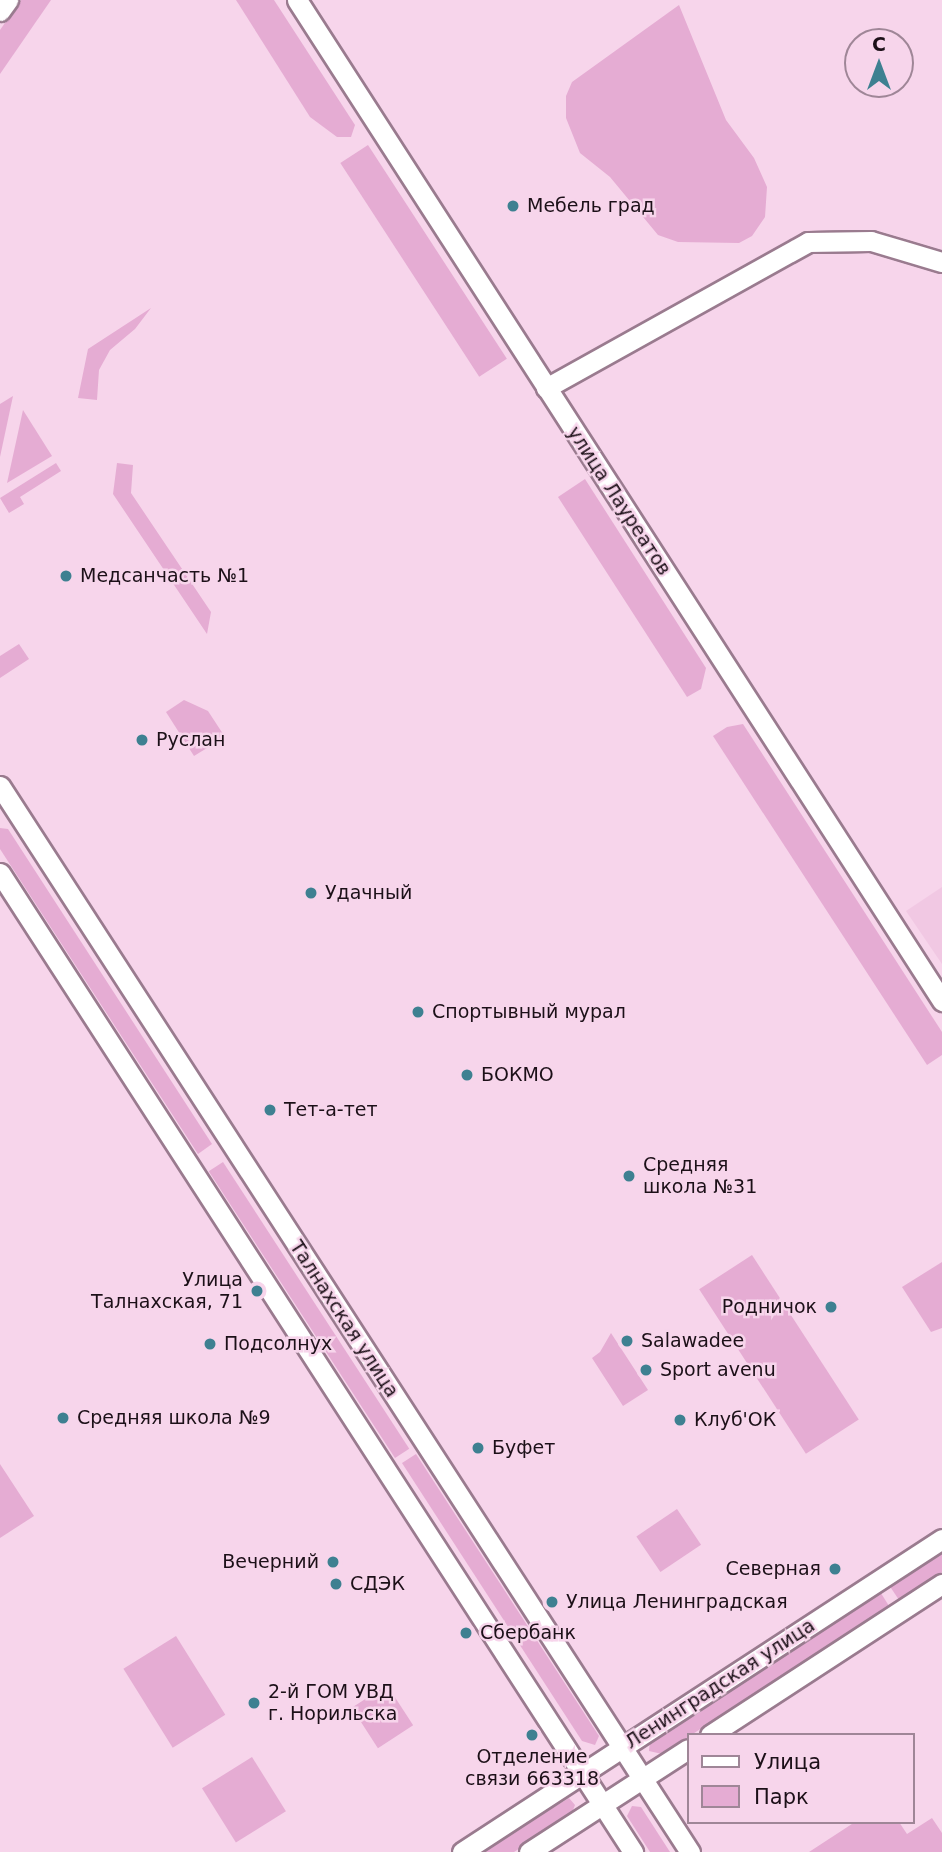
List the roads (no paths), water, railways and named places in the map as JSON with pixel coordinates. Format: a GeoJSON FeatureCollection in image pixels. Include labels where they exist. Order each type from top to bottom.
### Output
{"type":"FeatureCollection","features":[{"type":"Feature","properties":{"kind":"street"},"geometry":{"type":"LineString","coordinates":[[0,11],[8,0]]}},
{"type":"Feature","properties":{"kind":"street","name":"улица Лауреатов"},"geometry":{"type":"LineString","coordinates":[[297,0],[942,1001]]}},
{"type":"Feature","properties":{"kind":"street"},"geometry":{"type":"LineString","coordinates":[[546,388],[808,242],[871,241],[942,262]]}},
{"type":"Feature","properties":{"kind":"street","name":"Талнахская улица"},"geometry":{"type":"LineString","coordinates":[[1,791],[690,1852]]}},
{"type":"Feature","properties":{"kind":"street"},"geometry":{"type":"LineString","coordinates":[[0,873],[633,1852]]}},
{"type":"Feature","properties":{"kind":"street","name":"Ленинградская улица"},"geometry":{"type":"LineString","coordinates":[[462,1852],[942,1539]]}},
{"type":"Feature","properties":{"kind":"street","name":"Ленинградская улица"},"geometry":{"type":"LineString","coordinates":[[713,1733],[942,1584]]}},
{"type":"Feature","properties":{"kind":"street","name":"Ленинградская улица"},"geometry":{"type":"LineString","coordinates":[[529,1852],[687,1750]]}},
{"type":"Feature","properties":{"kind":"place","name":"Мебель град"},"geometry":{"type":"Point","coordinates":[513,206]}},
{"type":"Feature","properties":{"kind":"place","name":"Медсанчасть №1"},"geometry":{"type":"Point","coordinates":[66,576]}},
{"type":"Feature","properties":{"kind":"place","name":"Руслан"},"geometry":{"type":"Point","coordinates":[142,740]}},
{"type":"Feature","properties":{"kind":"place","name":"Удачный"},"geometry":{"type":"Point","coordinates":[311,893]}},
{"type":"Feature","properties":{"kind":"place","name":"Спортывный мурал"},"geometry":{"type":"Point","coordinates":[418,1012]}},
{"type":"Feature","properties":{"kind":"place","name":"БОКМО"},"geometry":{"type":"Point","coordinates":[467,1075]}},
{"type":"Feature","properties":{"kind":"place","name":"Тет-а-тет"},"geometry":{"type":"Point","coordinates":[270,1110]}},
{"type":"Feature","properties":{"kind":"place","name":"Средняя школа №31"},"geometry":{"type":"Point","coordinates":[629,1176]}},
{"type":"Feature","properties":{"kind":"place","name":"Улица Талнахская, 71"},"geometry":{"type":"Point","coordinates":[257,1291]}},
{"type":"Feature","properties":{"kind":"place","name":"Родничок"},"geometry":{"type":"Point","coordinates":[831,1307]}},
{"type":"Feature","properties":{"kind":"place","name":"Salawadee"},"geometry":{"type":"Point","coordinates":[627,1341]}},
{"type":"Feature","properties":{"kind":"place","name":"Подсолнух"},"geometry":{"type":"Point","coordinates":[210,1344]}},
{"type":"Feature","properties":{"kind":"place","name":"Sport avenu"},"geometry":{"type":"Point","coordinates":[646,1370]}},
{"type":"Feature","properties":{"kind":"place","name":"Средняя школа №9"},"geometry":{"type":"Point","coordinates":[63,1418]}},
{"type":"Feature","properties":{"kind":"place","name":"Клуб'ОК"},"geometry":{"type":"Point","coordinates":[680,1420]}},
{"type":"Feature","properties":{"kind":"place","name":"Буфет"},"geometry":{"type":"Point","coordinates":[478,1448]}},
{"type":"Feature","properties":{"kind":"place","name":"Вечерний"},"geometry":{"type":"Point","coordinates":[333,1562]}},
{"type":"Feature","properties":{"kind":"place","name":"Северная"},"geometry":{"type":"Point","coordinates":[835,1569]}},
{"type":"Feature","properties":{"kind":"place","name":"СДЭК"},"geometry":{"type":"Point","coordinates":[336,1584]}},
{"type":"Feature","properties":{"kind":"place","name":"Улица Ленинградская"},"geometry":{"type":"Point","coordinates":[552,1602]}},
{"type":"Feature","properties":{"kind":"place","name":"Сбербанк"},"geometry":{"type":"Point","coordinates":[466,1633]}},
{"type":"Feature","properties":{"kind":"place","name":"2-й ГОМ УВД г. Норильска"},"geometry":{"type":"Point","coordinates":[254,1703]}},
{"type":"Feature","properties":{"kind":"place","name":"Отделение связи 663318"},"geometry":{"type":"Point","coordinates":[532,1735]}}]}
